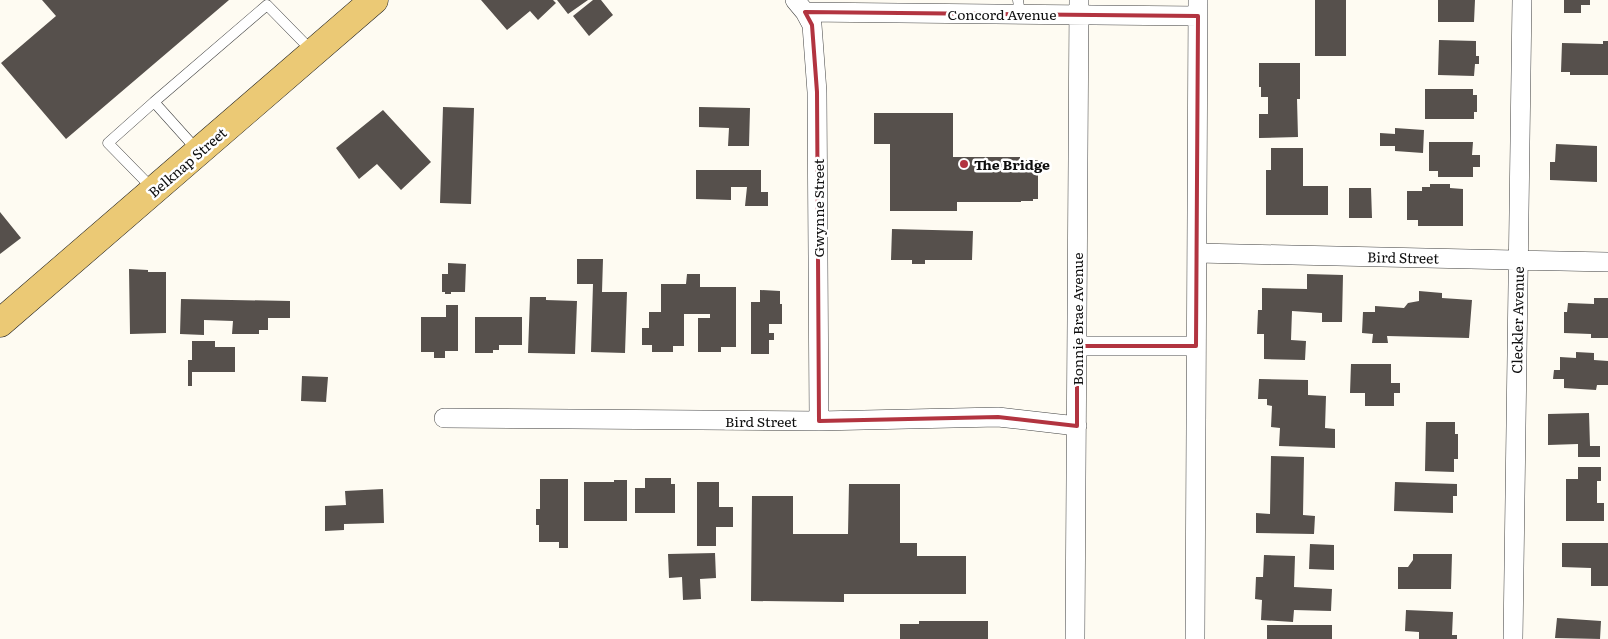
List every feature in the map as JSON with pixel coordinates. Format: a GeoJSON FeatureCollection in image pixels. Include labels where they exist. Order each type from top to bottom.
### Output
{"type":"FeatureCollection","features":[{"type":"Feature","properties":{"kind":"main road","name":"Belknap Street"},"geometry":{"type":"LineString","coordinates":[[0,323],[374,0]]}},
{"type":"Feature","properties":{"kind":"street","name":"Cleckler Avenue"},"geometry":{"type":"LineString","coordinates":[[1513,639],[1522,0]]}},
{"type":"Feature","properties":{"kind":"street","name":"Concord Avenue"},"geometry":{"type":"LineString","coordinates":[[800,6],[1198,8]]}},
{"type":"Feature","properties":{"kind":"street","name":"Gwynne Street"},"geometry":{"type":"LineString","coordinates":[[800,6],[812,25],[817,92],[819,421]]}},
{"type":"Feature","properties":{"kind":"street","name":"Bonnie Brae Avenue"},"geometry":{"type":"LineString","coordinates":[[1075,639],[1079,7]]}},
{"type":"Feature","properties":{"kind":"street"},"geometry":{"type":"LineString","coordinates":[[1195,639],[1198,8]]}},
{"type":"Feature","properties":{"kind":"street","name":"Bird Street"},"geometry":{"type":"LineString","coordinates":[[1197,252],[1608,262]]}},
{"type":"Feature","properties":{"kind":"street"},"geometry":{"type":"LineString","coordinates":[[1077,346],[1196,346]]}},
{"type":"Feature","properties":{"kind":"street","name":"Bird Street"},"geometry":{"type":"LineString","coordinates":[[444,418],[819,421],[998,417],[1077,426]]}},
{"type":"Feature","properties":{"kind":"lane"},"geometry":{"type":"LineString","coordinates":[[154,190],[108,143],[154,102],[267,5],[314,52]]}},
{"type":"Feature","properties":{"kind":"lane"},"geometry":{"type":"LineString","coordinates":[[154,102],[198,152]]}},
{"type":"Feature","properties":{"kind":"highlighted area"},"geometry":{"type":"Polygon","coordinates":[[[805,12],[1198,16],[1196,346],[1077,346],[1077,426],[998,417],[819,421],[817,92],[812,25],[805,12]]]}},
{"type":"Feature","properties":{"kind":"building"},"geometry":{"type":"Polygon","coordinates":[[[42,0],[229,0],[66,139],[1,63],[56,16],[42,0]]]}},
{"type":"Feature","properties":{"kind":"building"},"geometry":{"type":"Polygon","coordinates":[[[481,0],[553,0],[556,3],[538,20],[530,11],[507,30],[481,0]]]}},
{"type":"Feature","properties":{"kind":"building"},"geometry":{"type":"Polygon","coordinates":[[[557,0],[588,0],[568,14],[557,0]]]}},
{"type":"Feature","properties":{"kind":"building"},"geometry":{"type":"Polygon","coordinates":[[[593,0],[601,0],[613,15],[589,36],[573,16],[593,0]]]}},
{"type":"Feature","properties":{"kind":"building"},"geometry":{"type":"Polygon","coordinates":[[[1315,0],[1346,0],[1346,56],[1315,56],[1315,0]]]}},
{"type":"Feature","properties":{"kind":"building"},"geometry":{"type":"Polygon","coordinates":[[[1438,0],[1475,0],[1474,22],[1438,22],[1438,0]]]}},
{"type":"Feature","properties":{"kind":"building"},"geometry":{"type":"Polygon","coordinates":[[[1564,0],[1590,0],[1590,5],[1581,5],[1581,13],[1564,13],[1564,0]]]}},
{"type":"Feature","properties":{"kind":"building"},"geometry":{"type":"Polygon","coordinates":[[[1439,40],[1476,41],[1476,56],[1479,56],[1479,64],[1475,64],[1474,76],[1438,75],[1439,40]]]}},
{"type":"Feature","properties":{"kind":"building"},"geometry":{"type":"Polygon","coordinates":[[[1603,41],[1608,41],[1608,75],[1570,75],[1570,72],[1561,72],[1562,43],[1603,44],[1603,41]]]}},
{"type":"Feature","properties":{"kind":"building"},"geometry":{"type":"Polygon","coordinates":[[[1259,63],[1300,63],[1300,99],[1297,99],[1298,137],[1259,138],[1259,114],[1268,114],[1268,97],[1261,97],[1259,63]]]}},
{"type":"Feature","properties":{"kind":"building"},"geometry":{"type":"Polygon","coordinates":[[[1425,89],[1473,89],[1473,95],[1477,95],[1477,112],[1474,112],[1474,119],[1425,119],[1425,89]]]}},
{"type":"Feature","properties":{"kind":"building"},"geometry":{"type":"Polygon","coordinates":[[[443,107],[474,108],[471,204],[440,203],[443,107]]]}},
{"type":"Feature","properties":{"kind":"building"},"geometry":{"type":"Polygon","coordinates":[[[699,107],[750,108],[749,146],[728,146],[729,128],[699,127],[699,107]]]}},
{"type":"Feature","properties":{"kind":"building"},"geometry":{"type":"Polygon","coordinates":[[[383,110],[431,162],[401,190],[377,164],[359,179],[336,148],[383,110]]]}},
{"type":"Feature","properties":{"kind":"building","name":"The Bridge"},"geometry":{"type":"Polygon","coordinates":[[[874,113],[953,113],[953,157],[1020,157],[1020,160],[1038,160],[1038,199],[1021,202],[957,202],[957,211],[890,211],[890,144],[874,144],[874,113]]]}},
{"type":"Feature","properties":{"kind":"building"},"geometry":{"type":"Polygon","coordinates":[[[1395,128],[1424,130],[1423,153],[1395,151],[1395,146],[1380,146],[1380,133],[1395,134],[1395,128]]]}},
{"type":"Feature","properties":{"kind":"building"},"geometry":{"type":"Polygon","coordinates":[[[1429,142],[1473,142],[1472,155],[1480,155],[1480,167],[1473,167],[1473,177],[1438,177],[1438,171],[1429,171],[1429,142]]]}},
{"type":"Feature","properties":{"kind":"building"},"geometry":{"type":"Polygon","coordinates":[[[1556,144],[1597,146],[1597,182],[1550,180],[1550,162],[1555,162],[1556,144]]]}},
{"type":"Feature","properties":{"kind":"building"},"geometry":{"type":"Polygon","coordinates":[[[1271,148],[1303,148],[1303,186],[1328,186],[1328,215],[1266,215],[1266,170],[1271,170],[1271,148]]]}},
{"type":"Feature","properties":{"kind":"building"},"geometry":{"type":"Polygon","coordinates":[[[696,170],[761,170],[761,192],[768,192],[768,206],[745,206],[747,187],[731,187],[731,200],[696,199],[696,170]]]}},
{"type":"Feature","properties":{"kind":"building"},"geometry":{"type":"Polygon","coordinates":[[[1430,184],[1450,184],[1450,188],[1463,189],[1463,226],[1418,226],[1418,220],[1407,220],[1407,191],[1422,191],[1422,187],[1430,187],[1430,184]]]}},
{"type":"Feature","properties":{"kind":"building"},"geometry":{"type":"Polygon","coordinates":[[[1349,188],[1371,188],[1372,218],[1349,218],[1349,188]]]}},
{"type":"Feature","properties":{"kind":"building"},"geometry":{"type":"Polygon","coordinates":[[[0,212],[21,238],[0,254],[0,212]]]}},
{"type":"Feature","properties":{"kind":"building"},"geometry":{"type":"Polygon","coordinates":[[[892,229],[973,231],[972,260],[925,260],[925,264],[912,264],[912,260],[891,260],[892,229]]]}},
{"type":"Feature","properties":{"kind":"building"},"geometry":{"type":"Polygon","coordinates":[[[577,259],[603,259],[602,292],[627,292],[625,353],[591,352],[593,284],[577,284],[577,259]]]}},
{"type":"Feature","properties":{"kind":"building"},"geometry":{"type":"Polygon","coordinates":[[[448,263],[466,264],[465,292],[445,294],[445,292],[442,292],[442,274],[448,274],[448,263]]]}},
{"type":"Feature","properties":{"kind":"building"},"geometry":{"type":"Polygon","coordinates":[[[129,269],[166,272],[166,333],[130,334],[129,269]]]}},
{"type":"Feature","properties":{"kind":"building"},"geometry":{"type":"Polygon","coordinates":[[[687,274],[700,274],[700,287],[736,287],[736,347],[721,347],[721,352],[698,352],[698,318],[710,318],[710,314],[684,314],[684,346],[673,346],[673,352],[652,352],[652,345],[642,345],[642,328],[649,328],[649,312],[661,312],[661,284],[686,284],[687,274]]]}},
{"type":"Feature","properties":{"kind":"building"},"geometry":{"type":"Polygon","coordinates":[[[1307,274],[1343,275],[1342,322],[1322,322],[1322,313],[1292,311],[1291,340],[1306,341],[1305,360],[1264,359],[1264,334],[1257,334],[1258,310],[1262,310],[1262,288],[1307,289],[1307,274]]]}},
{"type":"Feature","properties":{"kind":"building"},"geometry":{"type":"Polygon","coordinates":[[[760,290],[780,291],[782,324],[769,324],[769,333],[774,333],[774,340],[769,340],[769,354],[751,354],[751,302],[760,302],[760,290]]]}},
{"type":"Feature","properties":{"kind":"building"},"geometry":{"type":"Polygon","coordinates":[[[1419,291],[1442,293],[1442,298],[1472,300],[1469,338],[1387,336],[1388,343],[1372,343],[1373,334],[1362,333],[1363,312],[1375,312],[1375,306],[1404,308],[1408,303],[1419,301],[1419,291]]]}},
{"type":"Feature","properties":{"kind":"building"},"geometry":{"type":"Polygon","coordinates":[[[530,297],[546,297],[546,300],[577,301],[575,354],[528,353],[530,297]]]}},
{"type":"Feature","properties":{"kind":"building"},"geometry":{"type":"Polygon","coordinates":[[[1594,298],[1608,298],[1608,338],[1591,338],[1591,334],[1564,333],[1564,312],[1567,312],[1568,303],[1594,304],[1594,298]]]}},
{"type":"Feature","properties":{"kind":"building"},"geometry":{"type":"Polygon","coordinates":[[[181,299],[290,301],[290,318],[268,318],[268,330],[259,330],[259,334],[232,334],[233,321],[204,320],[204,335],[180,334],[181,299]]]}},
{"type":"Feature","properties":{"kind":"building"},"geometry":{"type":"Polygon","coordinates":[[[446,305],[458,305],[458,351],[445,351],[445,358],[434,358],[434,352],[421,352],[421,317],[446,317],[446,305]]]}},
{"type":"Feature","properties":{"kind":"building"},"geometry":{"type":"Polygon","coordinates":[[[475,317],[522,317],[522,345],[499,345],[499,350],[493,350],[493,353],[475,353],[475,317]]]}},
{"type":"Feature","properties":{"kind":"building"},"geometry":{"type":"Polygon","coordinates":[[[192,341],[215,341],[215,347],[235,347],[235,372],[192,372],[192,386],[188,386],[188,360],[192,360],[192,341]]]}},
{"type":"Feature","properties":{"kind":"building"},"geometry":{"type":"Polygon","coordinates":[[[1576,352],[1594,353],[1594,360],[1608,361],[1608,385],[1597,385],[1596,390],[1564,388],[1564,379],[1553,379],[1554,370],[1560,370],[1560,357],[1576,358],[1576,352]]]}},
{"type":"Feature","properties":{"kind":"building"},"geometry":{"type":"Polygon","coordinates":[[[1351,364],[1391,364],[1391,383],[1400,383],[1400,393],[1394,393],[1394,406],[1365,406],[1365,393],[1350,393],[1351,364]]]}},
{"type":"Feature","properties":{"kind":"building"},"geometry":{"type":"Polygon","coordinates":[[[302,376],[328,377],[326,402],[301,401],[302,376]]]}},
{"type":"Feature","properties":{"kind":"building"},"geometry":{"type":"Polygon","coordinates":[[[1259,379],[1308,380],[1308,395],[1326,396],[1325,428],[1335,429],[1335,448],[1279,446],[1280,428],[1271,427],[1272,406],[1267,405],[1267,399],[1258,399],[1259,379]]]}},
{"type":"Feature","properties":{"kind":"building"},"geometry":{"type":"Polygon","coordinates":[[[1589,413],[1590,446],[1600,446],[1600,457],[1578,457],[1578,444],[1548,445],[1548,414],[1589,413]]]}},
{"type":"Feature","properties":{"kind":"building"},"geometry":{"type":"Polygon","coordinates":[[[1426,422],[1455,422],[1455,434],[1458,434],[1458,459],[1454,459],[1454,472],[1425,471],[1426,422]]]}},
{"type":"Feature","properties":{"kind":"building"},"geometry":{"type":"Polygon","coordinates":[[[1271,456],[1304,457],[1303,515],[1315,516],[1314,534],[1256,533],[1256,513],[1270,514],[1271,456]]]}},
{"type":"Feature","properties":{"kind":"building"},"geometry":{"type":"Polygon","coordinates":[[[1578,467],[1601,467],[1601,481],[1597,481],[1597,503],[1604,503],[1604,521],[1566,521],[1566,479],[1578,479],[1578,467]]]}},
{"type":"Feature","properties":{"kind":"building"},"geometry":{"type":"Polygon","coordinates":[[[645,478],[671,478],[671,484],[675,484],[675,513],[635,513],[635,488],[645,488],[645,478]]]}},
{"type":"Feature","properties":{"kind":"building"},"geometry":{"type":"Polygon","coordinates":[[[540,479],[568,479],[568,548],[559,548],[559,542],[539,542],[539,525],[536,525],[536,509],[540,509],[540,479]]]}},
{"type":"Feature","properties":{"kind":"building"},"geometry":{"type":"Polygon","coordinates":[[[614,480],[627,480],[627,521],[584,521],[584,482],[614,482],[614,480]]]}},
{"type":"Feature","properties":{"kind":"building"},"geometry":{"type":"Polygon","coordinates":[[[697,482],[719,482],[719,507],[733,507],[733,527],[716,527],[716,546],[697,546],[697,482]]]}},
{"type":"Feature","properties":{"kind":"building"},"geometry":{"type":"Polygon","coordinates":[[[1395,482],[1457,484],[1457,496],[1453,496],[1453,513],[1394,511],[1395,482]]]}},
{"type":"Feature","properties":{"kind":"building"},"geometry":{"type":"Polygon","coordinates":[[[849,484],[900,484],[900,543],[917,543],[917,556],[966,556],[966,594],[844,594],[844,602],[751,601],[752,496],[793,496],[793,534],[848,534],[849,484]]]}},
{"type":"Feature","properties":{"kind":"building"},"geometry":{"type":"Polygon","coordinates":[[[383,489],[384,523],[344,524],[344,530],[325,531],[325,506],[346,505],[345,491],[383,489]]]}},
{"type":"Feature","properties":{"kind":"building"},"geometry":{"type":"Polygon","coordinates":[[[1562,543],[1608,543],[1608,586],[1591,586],[1591,568],[1562,567],[1562,543]]]}},
{"type":"Feature","properties":{"kind":"building"},"geometry":{"type":"Polygon","coordinates":[[[1310,544],[1334,545],[1334,570],[1309,569],[1310,544]]]}},
{"type":"Feature","properties":{"kind":"building"},"geometry":{"type":"Polygon","coordinates":[[[715,553],[716,578],[700,579],[701,599],[683,600],[682,577],[669,578],[668,554],[715,553]]]}},
{"type":"Feature","properties":{"kind":"building"},"geometry":{"type":"Polygon","coordinates":[[[1413,554],[1452,554],[1451,589],[1398,589],[1398,567],[1408,567],[1413,560],[1413,554]]]}},
{"type":"Feature","properties":{"kind":"building"},"geometry":{"type":"Polygon","coordinates":[[[1264,555],[1295,556],[1294,587],[1332,589],[1331,611],[1294,610],[1293,622],[1261,620],[1262,600],[1255,599],[1256,577],[1263,577],[1264,555]]]}},
{"type":"Feature","properties":{"kind":"building"},"geometry":{"type":"Polygon","coordinates":[[[1406,610],[1453,612],[1452,635],[1457,635],[1457,639],[1419,639],[1419,632],[1405,631],[1406,610]]]}},
{"type":"Feature","properties":{"kind":"building"},"geometry":{"type":"Polygon","coordinates":[[[1557,618],[1601,621],[1600,639],[1555,638],[1557,618]]]}},
{"type":"Feature","properties":{"kind":"building"},"geometry":{"type":"Polygon","coordinates":[[[919,621],[988,621],[988,639],[900,639],[900,624],[919,624],[919,621]]]}},
{"type":"Feature","properties":{"kind":"building"},"geometry":{"type":"Polygon","coordinates":[[[1267,625],[1332,625],[1332,639],[1267,639],[1267,625]]]}},
{"type":"Feature","properties":{"kind":"place","name":"The Bridge"},"geometry":{"type":"Point","coordinates":[964,164]}}]}
